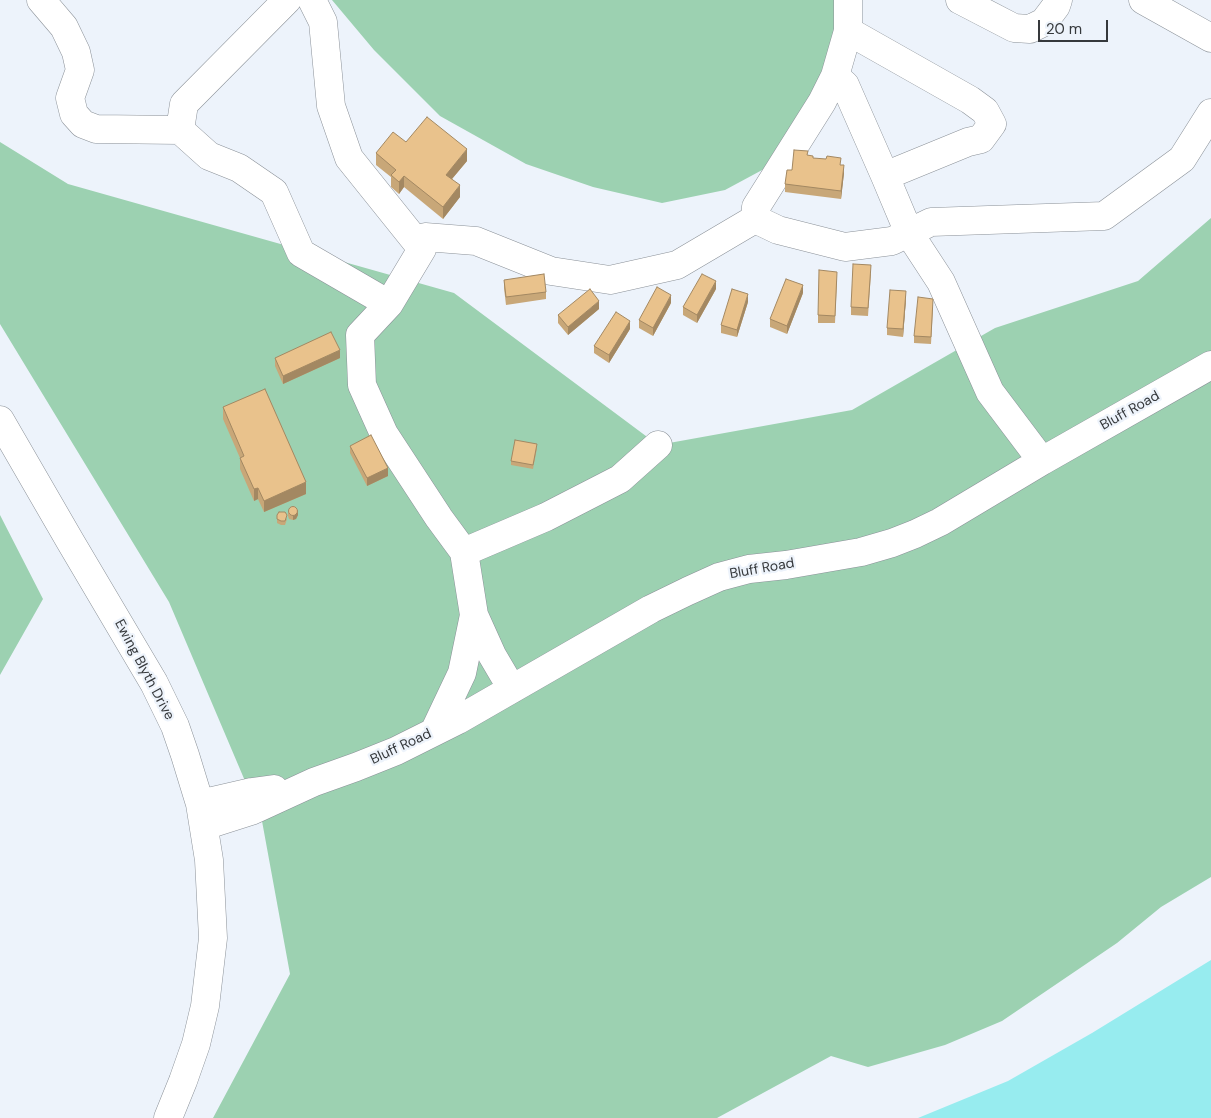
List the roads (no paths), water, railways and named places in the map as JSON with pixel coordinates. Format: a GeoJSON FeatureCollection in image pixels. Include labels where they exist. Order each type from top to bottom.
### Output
{"type":"FeatureCollection","features":[{"type":"Feature","properties":{"kind":"street"},"geometry":{"type":"LineString","coordinates":[[41,0],[64,27],[76,52],[80,70],[70,98],[74,114],[83,124],[96,129],[180,130],[209,156],[239,168],[274,192],[301,253],[388,304]]}},
{"type":"Feature","properties":{"kind":"street"},"geometry":{"type":"LineString","coordinates":[[180,130],[184,104],[287,0]]}},
{"type":"Feature","properties":{"kind":"street"},"geometry":{"type":"LineString","coordinates":[[312,0],[323,22],[331,106],[349,158],[422,249]]}},
{"type":"Feature","properties":{"kind":"street"},"geometry":{"type":"LineString","coordinates":[[755,219],[756,207],[822,102],[835,76],[848,31],[848,0]]}},
{"type":"Feature","properties":{"kind":"street"},"geometry":{"type":"LineString","coordinates":[[960,0],[1014,28],[1030,29],[1044,22],[1056,6],[1058,0]]}},
{"type":"Feature","properties":{"kind":"street"},"geometry":{"type":"LineString","coordinates":[[1142,0],[1211,38]]}},
{"type":"Feature","properties":{"kind":"street"},"geometry":{"type":"LineString","coordinates":[[848,31],[970,100],[984,111],[992,124],[981,139],[968,142],[885,176]]}},
{"type":"Feature","properties":{"kind":"street"},"geometry":{"type":"LineString","coordinates":[[835,76],[845,85],[908,233],[940,282],[990,392],[1042,460]]}},
{"type":"Feature","properties":{"kind":"street"},"geometry":{"type":"LineString","coordinates":[[755,219],[778,230],[845,247],[892,241],[931,222],[1104,216],[1182,159],[1211,113]]}},
{"type":"Feature","properties":{"kind":"street"},"geometry":{"type":"LineString","coordinates":[[512,689],[492,655],[474,615],[464,552],[439,518],[384,434],[362,385],[360,335],[388,304],[422,249],[425,237],[476,241],[551,271],[610,280],[677,265],[755,219]]}},
{"type":"Feature","properties":{"kind":"street","name":"Bluff Road"},"geometry":{"type":"LineString","coordinates":[[202,815],[252,792],[314,782],[396,750],[458,720],[651,609],[718,577],[749,570],[861,552],[915,534],[940,522],[1042,460],[1211,365]]}},
{"type":"Feature","properties":{"kind":"street","name":"Ewing Blyth Drive"},"geometry":{"type":"LineString","coordinates":[[0,420],[154,683],[175,726],[202,815],[209,860],[213,938],[209,974],[205,1006],[196,1044],[168,1118]]}},
{"type":"Feature","properties":{"kind":"street"},"geometry":{"type":"LineString","coordinates":[[464,552],[546,517],[620,479],[658,445]]}},
{"type":"Feature","properties":{"kind":"street"},"geometry":{"type":"LineString","coordinates":[[434,732],[462,673],[474,615]]}},
{"type":"Feature","properties":{"kind":"water"},"geometry":{"type":"Polygon","coordinates":[[[1211,960],[1211,1118],[918,1118],[1008,1081],[1092,1033],[1211,960]]]}}]}
